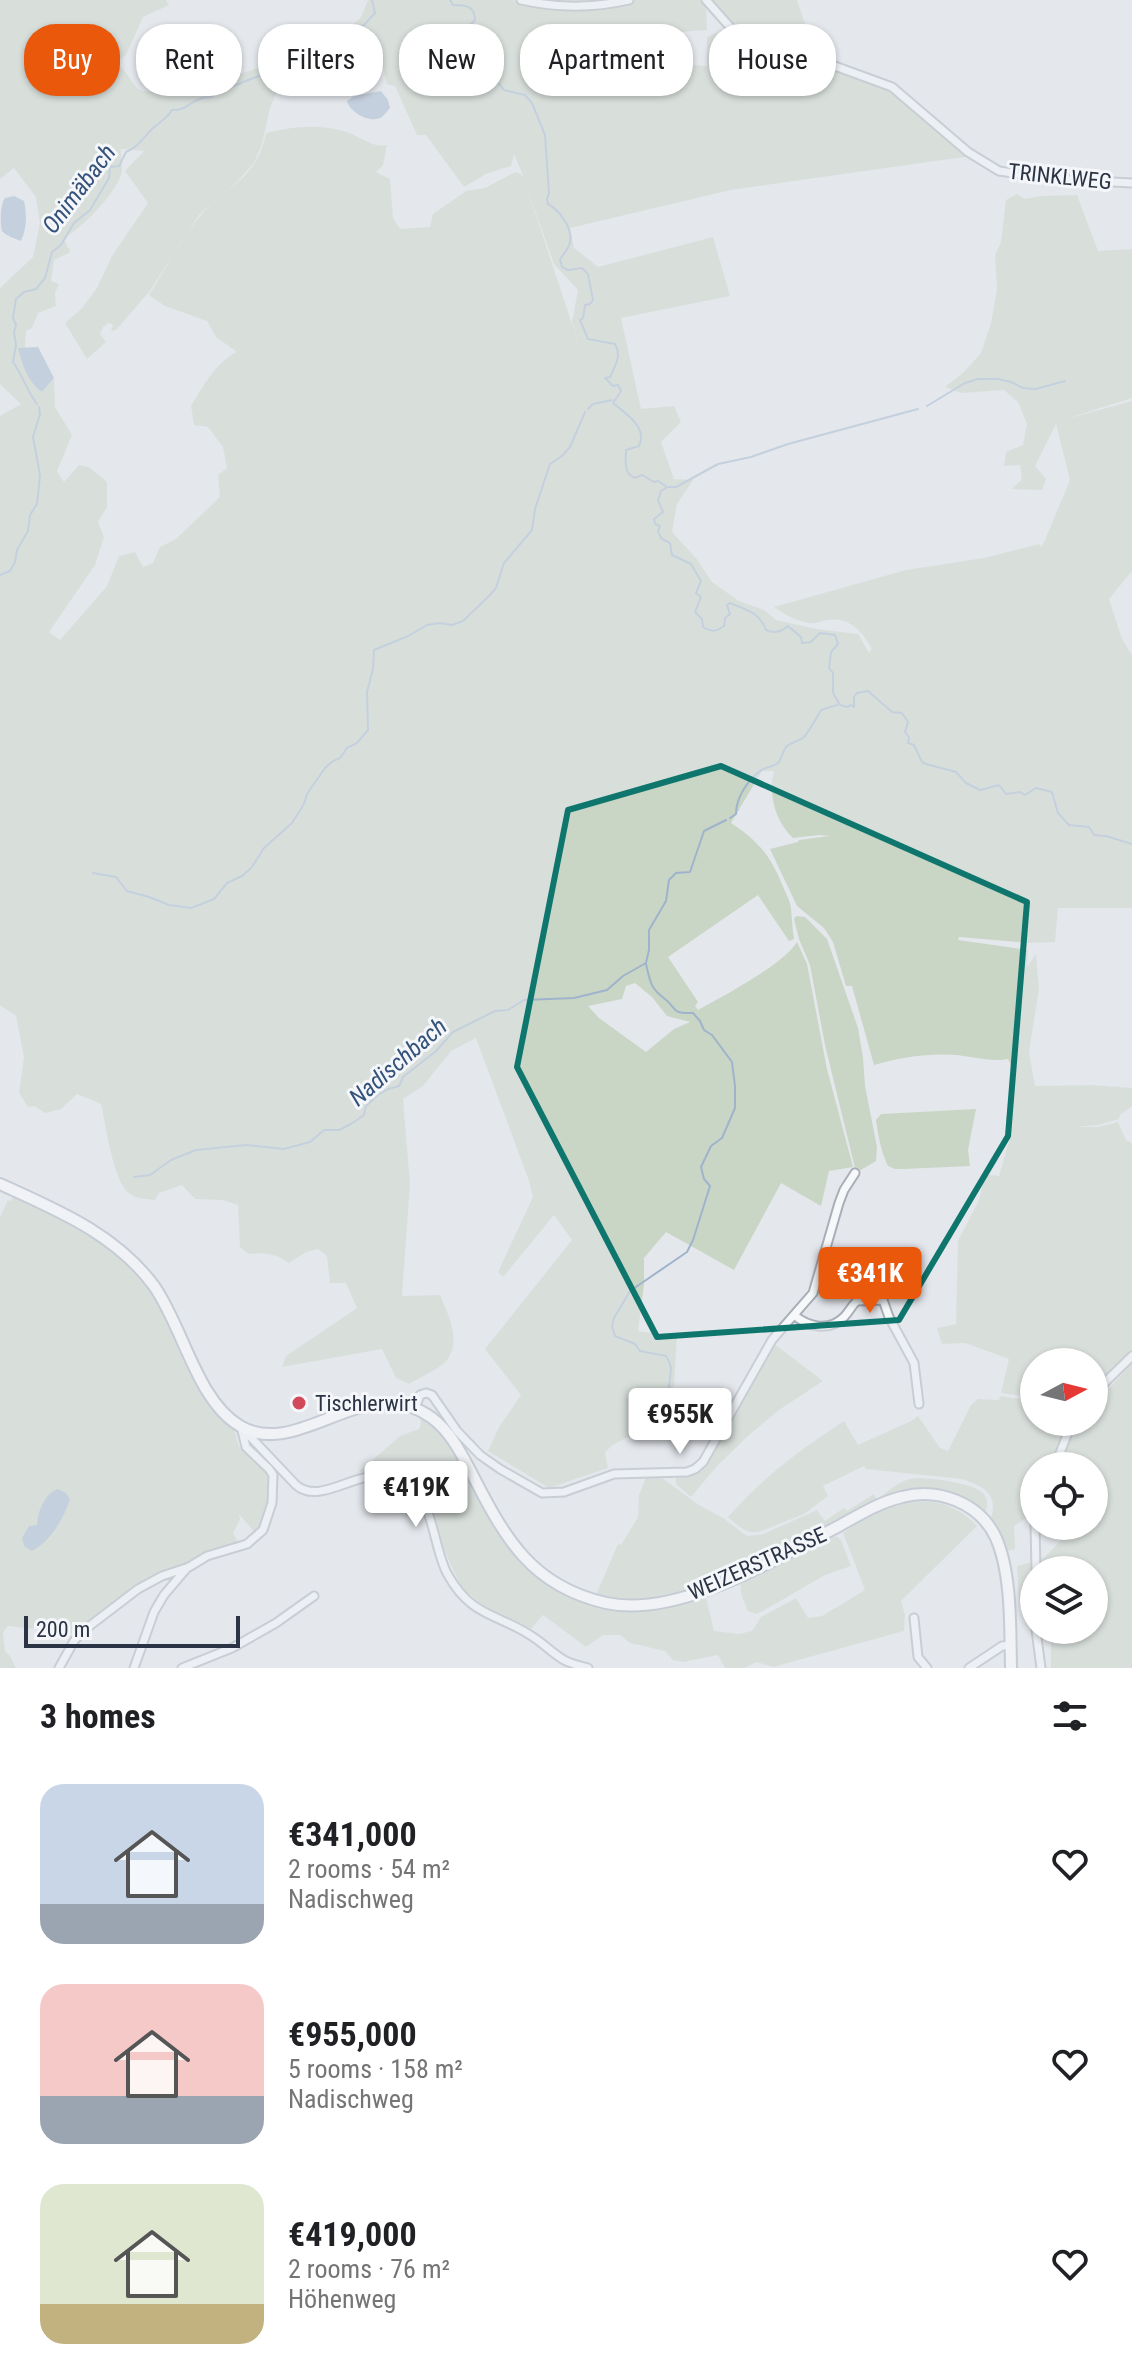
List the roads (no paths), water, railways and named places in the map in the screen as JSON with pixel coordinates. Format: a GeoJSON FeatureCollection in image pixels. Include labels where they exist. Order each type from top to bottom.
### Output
{"type":"FeatureCollection","features":[{"type":"Feature","properties":{"kind":"main road"},"geometry":{"type":"LineString","coordinates":[[0,1184],[84,1225],[114,1244],[129,1258],[164,1302],[211,1397],[241,1427]]}},
{"type":"Feature","properties":{"kind":"main road","name":"WEIZERSTRASSE"},"geometry":{"type":"LineString","coordinates":[[241,1427],[273,1434],[309,1426],[371,1404],[391,1403],[415,1409],[444,1428],[462,1455],[500,1528],[529,1563],[561,1586],[610,1604],[659,1603],[713,1587],[900,1497],[932,1494],[958,1501],[982,1519],[996,1539],[1005,1570],[1011,1668]]}},
{"type":"Feature","properties":{"kind":"street"},"geometry":{"type":"LineString","coordinates":[[521,0],[580,5],[629,0]]}},
{"type":"Feature","properties":{"kind":"street","name":"TRINKLWEG"},"geometry":{"type":"LineString","coordinates":[[706,0],[730,27],[743,36],[892,87],[968,152],[999,171],[1055,179],[1132,183]]}},
{"type":"Feature","properties":{"kind":"street"},"geometry":{"type":"LineString","coordinates":[[415,1409],[420,1395],[432,1395],[457,1431],[480,1455],[542,1493],[564,1492],[614,1474],[687,1472],[695,1469],[703,1462],[766,1350],[813,1293],[839,1203],[855,1173]]}},
{"type":"Feature","properties":{"kind":"street"},"geometry":{"type":"LineString","coordinates":[[794,1315],[806,1324],[820,1327],[840,1320],[857,1301],[883,1300],[914,1363],[919,1404]]}},
{"type":"Feature","properties":{"kind":"street"},"geometry":{"type":"LineString","coordinates":[[1108,1379],[1132,1356]]}},
{"type":"Feature","properties":{"kind":"street"},"geometry":{"type":"LineString","coordinates":[[59,1668],[74,1641],[88,1626],[154,1579],[189,1567],[207,1556],[247,1544],[266,1525],[273,1494],[273,1475],[246,1447],[241,1427]]}},
{"type":"Feature","properties":{"kind":"street"},"geometry":{"type":"LineString","coordinates":[[241,1427],[304,1491],[320,1492],[366,1477],[391,1477],[405,1481],[422,1499],[440,1560],[468,1603],[492,1618],[527,1633],[565,1660],[588,1668]]}},
{"type":"Feature","properties":{"kind":"street"},"geometry":{"type":"LineString","coordinates":[[134,1668],[157,1606],[189,1567]]}},
{"type":"Feature","properties":{"kind":"street"},"geometry":{"type":"LineString","coordinates":[[182,1668],[232,1648],[314,1596]]}},
{"type":"Feature","properties":{"kind":"street"},"geometry":{"type":"LineString","coordinates":[[914,1618],[919,1660],[927,1668]]}},
{"type":"Feature","properties":{"kind":"street"},"geometry":{"type":"LineString","coordinates":[[1038,1644],[1041,1668]]}},
{"type":"Feature","properties":{"kind":"street"},"geometry":{"type":"LineString","coordinates":[[969,1668],[1002,1646],[1010,1645]]}},
{"type":"Feature","properties":{"kind":"water"},"geometry":{"type":"Polygon","coordinates":[[[383,94],[390,108],[380,118],[370,119],[360,116],[347,101],[354,96],[383,96],[383,94]]]}},
{"type":"Feature","properties":{"kind":"water"},"geometry":{"type":"Polygon","coordinates":[[[14,196],[24,201],[25,206],[21,241],[1,228],[3,201],[14,196]]]}},
{"type":"Feature","properties":{"kind":"water"},"geometry":{"type":"Polygon","coordinates":[[[38,347],[54,378],[42,392],[26,373],[18,348],[38,347]]]}},
{"type":"Feature","properties":{"kind":"water"},"geometry":{"type":"Polygon","coordinates":[[[58,1489],[70,1499],[64,1514],[50,1536],[31,1551],[24,1546],[22,1538],[29,1526],[37,1525],[43,1504],[58,1489]]]}},
{"type":"Feature","properties":{"kind":"waterway","name":"Onimäbach"},"geometry":{"type":"LineString","coordinates":[[365,24],[375,13],[372,0]]}},
{"type":"Feature","properties":{"kind":"waterway"},"geometry":{"type":"LineString","coordinates":[[450,0],[453,5],[466,6],[473,12],[475,20],[465,30],[466,46],[477,62],[482,63],[504,90],[525,95],[532,103],[545,135],[548,204],[564,220],[570,237],[569,246],[560,259],[562,267],[568,270],[582,268],[588,274],[593,300],[585,305],[580,320],[588,339],[615,344],[617,361],[610,377],[605,378],[613,386],[618,385],[621,391],[613,403],[641,433],[639,446],[626,450],[627,470],[635,478],[642,475],[667,487],[661,491],[658,500],[663,512],[654,519],[655,524],[660,526],[658,532],[662,539],[670,543],[672,555],[691,564],[701,581],[696,593],[701,597],[695,612],[702,619],[703,627],[714,631],[724,626],[725,618],[730,614],[727,605],[730,603],[756,615],[766,630],[777,632],[788,626],[801,637],[802,643],[811,642],[820,633],[835,635],[838,644],[831,652],[829,668],[833,673],[833,693],[840,705],[854,707],[857,693],[868,691],[892,712],[902,713],[908,722],[905,732],[909,737],[908,743],[914,745],[922,762],[956,772],[966,783],[980,790],[999,785],[1006,794],[1020,792],[1025,795],[1036,788],[1052,792],[1058,813],[1069,825],[1089,827],[1094,835],[1132,844]]}},
{"type":"Feature","properties":{"kind":"waterway","name":"Onimäbach"},"geometry":{"type":"LineString","coordinates":[[37,404],[13,362],[16,299],[24,292],[36,289],[45,278],[52,252],[61,245],[74,223],[90,210],[109,178],[110,167],[119,166],[126,152],[172,110],[258,77]]}},
{"type":"Feature","properties":{"kind":"waterway"},"geometry":{"type":"LineString","coordinates":[[927,406],[965,383],[978,379],[998,379],[1036,389],[1065,381]]}},
{"type":"Feature","properties":{"kind":"waterway"},"geometry":{"type":"LineString","coordinates":[[588,409],[593,404],[612,400]]}},
{"type":"Feature","properties":{"kind":"waterway","name":"Onimäbach"},"geometry":{"type":"LineString","coordinates":[[0,575],[10,571],[15,562],[17,550],[28,531],[30,515],[37,504],[40,475],[33,437],[39,407]]}},
{"type":"Feature","properties":{"kind":"waterway"},"geometry":{"type":"LineString","coordinates":[[669,487],[676,487],[718,464],[918,409]]}},
{"type":"Feature","properties":{"kind":"waterway"},"geometry":{"type":"LineString","coordinates":[[93,873],[116,877],[127,891],[169,905],[191,908],[214,899],[227,883],[252,867],[264,848],[292,823],[325,768],[357,743],[368,730],[367,692],[374,650],[427,625],[452,625],[463,621],[496,588],[504,563],[532,530],[535,509],[550,464],[570,447],[585,412]]}},
{"type":"Feature","properties":{"kind":"waterway","name":"Nadischbach"},"geometry":{"type":"LineString","coordinates":[[730,818],[736,814],[740,796],[751,780],[762,770],[778,763],[787,746],[806,735],[821,710],[837,705]]}},
{"type":"Feature","properties":{"kind":"waterway","name":"Nadischbach"},"geometry":{"type":"LineString","coordinates":[[134,1177],[150,1175],[171,1160],[196,1150],[246,1145],[284,1149],[310,1142],[324,1130],[339,1130],[364,1115],[366,1106],[378,1095],[399,1086],[403,1077],[436,1051],[453,1032],[495,1011],[508,1010],[524,1000],[574,998],[607,990],[623,976],[646,963],[649,930],[666,901],[669,880],[676,873],[690,872],[704,831],[726,820]]}},
{"type":"Feature","properties":{"kind":"waterway"},"geometry":{"type":"LineString","coordinates":[[646,964],[653,988],[677,1011],[693,1013],[732,1062],[735,1086],[735,1108],[722,1138],[711,1146],[701,1167],[704,1179],[710,1186],[687,1252],[630,1291],[612,1326],[615,1336],[635,1344],[640,1351],[666,1356],[670,1364],[669,1410],[651,1434]]}},
{"type":"Feature","properties":{"kind":"place","name":"Tischlerwirt"},"geometry":{"type":"Point","coordinates":[299,1403]}}]}
